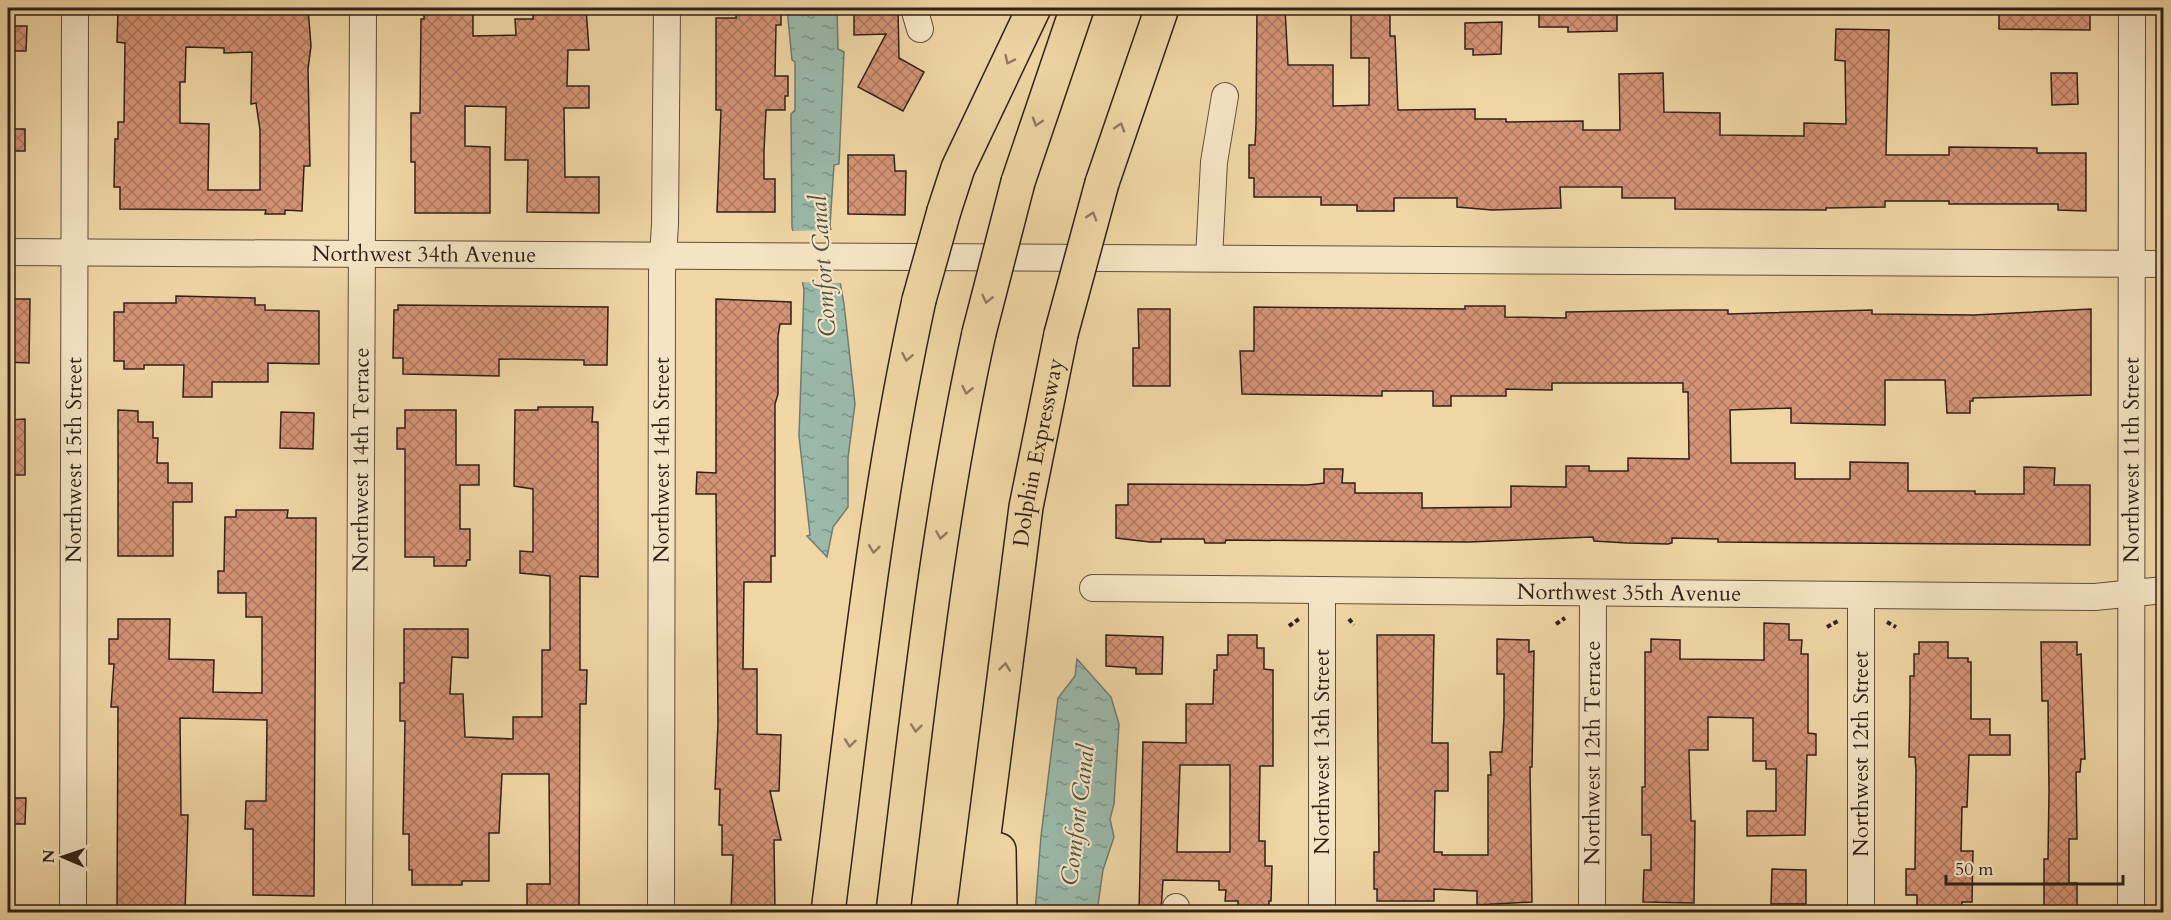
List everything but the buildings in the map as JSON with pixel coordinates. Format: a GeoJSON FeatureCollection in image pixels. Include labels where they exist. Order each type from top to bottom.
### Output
{"type":"FeatureCollection","features":[{"type":"Feature","properties":{"kind":"highway"},"geometry":{"type":"LineString","coordinates":[[828,912],[880,504],[891,435],[919,300],[958,168],[1034,8]]}},
{"type":"Feature","properties":{"kind":"highway"},"geometry":{"type":"LineString","coordinates":[[893,912],[939,548],[963,405],[1018,182],[1077,8]]}},
{"type":"Feature","properties":{"kind":"highway","name":"Dolphin Expressway"},"geometry":{"type":"LineString","coordinates":[[974,912],[1026,507],[1061,334],[1102,183],[1162,8]]}},
{"type":"Feature","properties":{"kind":"highway"},"geometry":{"type":"LineString","coordinates":[[997,725],[1000,912]]}},
{"type":"Feature","properties":{"kind":"street","name":"Northwest 15th Street"},"geometry":{"type":"LineString","coordinates":[[73,912],[75,8]]}},
{"type":"Feature","properties":{"kind":"street","name":"Northwest 14th Terrace"},"geometry":{"type":"LineString","coordinates":[[359,912],[363,8]]}},
{"type":"Feature","properties":{"kind":"street","name":"Northwest 14th Street"},"geometry":{"type":"LineString","coordinates":[[661,912],[667,8]]}},
{"type":"Feature","properties":{"kind":"street","name":"Northwest 11th Street"},"geometry":{"type":"LineString","coordinates":[[2131,912],[2132,8]]}},
{"type":"Feature","properties":{"kind":"street"},"geometry":{"type":"LineString","coordinates":[[1209,258],[1214,162],[1225,96]]}},
{"type":"Feature","properties":{"kind":"street","name":"Northwest 34th Avenue"},"geometry":{"type":"LineString","coordinates":[[8,252],[2131,264]]}},
{"type":"Feature","properties":{"kind":"street"},"geometry":{"type":"LineString","coordinates":[[2131,264],[2163,264]]}},
{"type":"Feature","properties":{"kind":"street","name":"Northwest 35th Avenue"},"geometry":{"type":"LineString","coordinates":[[1093,588],[2095,597],[2163,590]]}},
{"type":"Feature","properties":{"kind":"street","name":"Northwest 13th Street"},"geometry":{"type":"LineString","coordinates":[[1322,591],[1322,912]]}},
{"type":"Feature","properties":{"kind":"street","name":"Northwest 12th Terrace"},"geometry":{"type":"LineString","coordinates":[[1592,912],[1593,594]]}},
{"type":"Feature","properties":{"kind":"street","name":"Northwest 12th Street"},"geometry":{"type":"LineString","coordinates":[[1860,595],[1861,912]]}},
{"type":"Feature","properties":{"kind":"path"},"geometry":{"type":"LineString","coordinates":[[1556,624],[1568,616]]}},
{"type":"Feature","properties":{"kind":"path"},"geometry":{"type":"LineString","coordinates":[[1289,626],[1300,618]]}},
{"type":"Feature","properties":{"kind":"path"},"geometry":{"type":"LineString","coordinates":[[1349,619],[1354,625]]}},
{"type":"Feature","properties":{"kind":"path"},"geometry":{"type":"LineString","coordinates":[[1827,627],[1838,620]]}},
{"type":"Feature","properties":{"kind":"path"},"geometry":{"type":"LineString","coordinates":[[1887,622],[1896,627]]}},
{"type":"Feature","properties":{"kind":"water","name":"Comfort Canal"},"geometry":{"type":"Polygon","coordinates":[[[787,8],[837,8],[838,49],[844,52],[839,164],[834,165],[830,225],[844,304],[855,404],[848,458],[848,507],[833,527],[827,557],[807,536],[810,535],[799,436],[804,290],[792,227],[791,114],[795,110],[795,62],[792,60],[787,8]]]}},
{"type":"Feature","properties":{"kind":"water","name":"Comfort Canal"},"geometry":{"type":"Polygon","coordinates":[[[1077,659],[1111,697],[1119,724],[1114,804],[1110,819],[1114,837],[1103,870],[1097,912],[1035,912],[1041,836],[1058,698],[1075,676],[1077,659]]]}},
{"type":"Feature","properties":{"kind":"pier"},"geometry":{"type":"Polygon","coordinates":[[[834,230],[844,283],[800,282],[789,231],[834,230]]]}}]}
